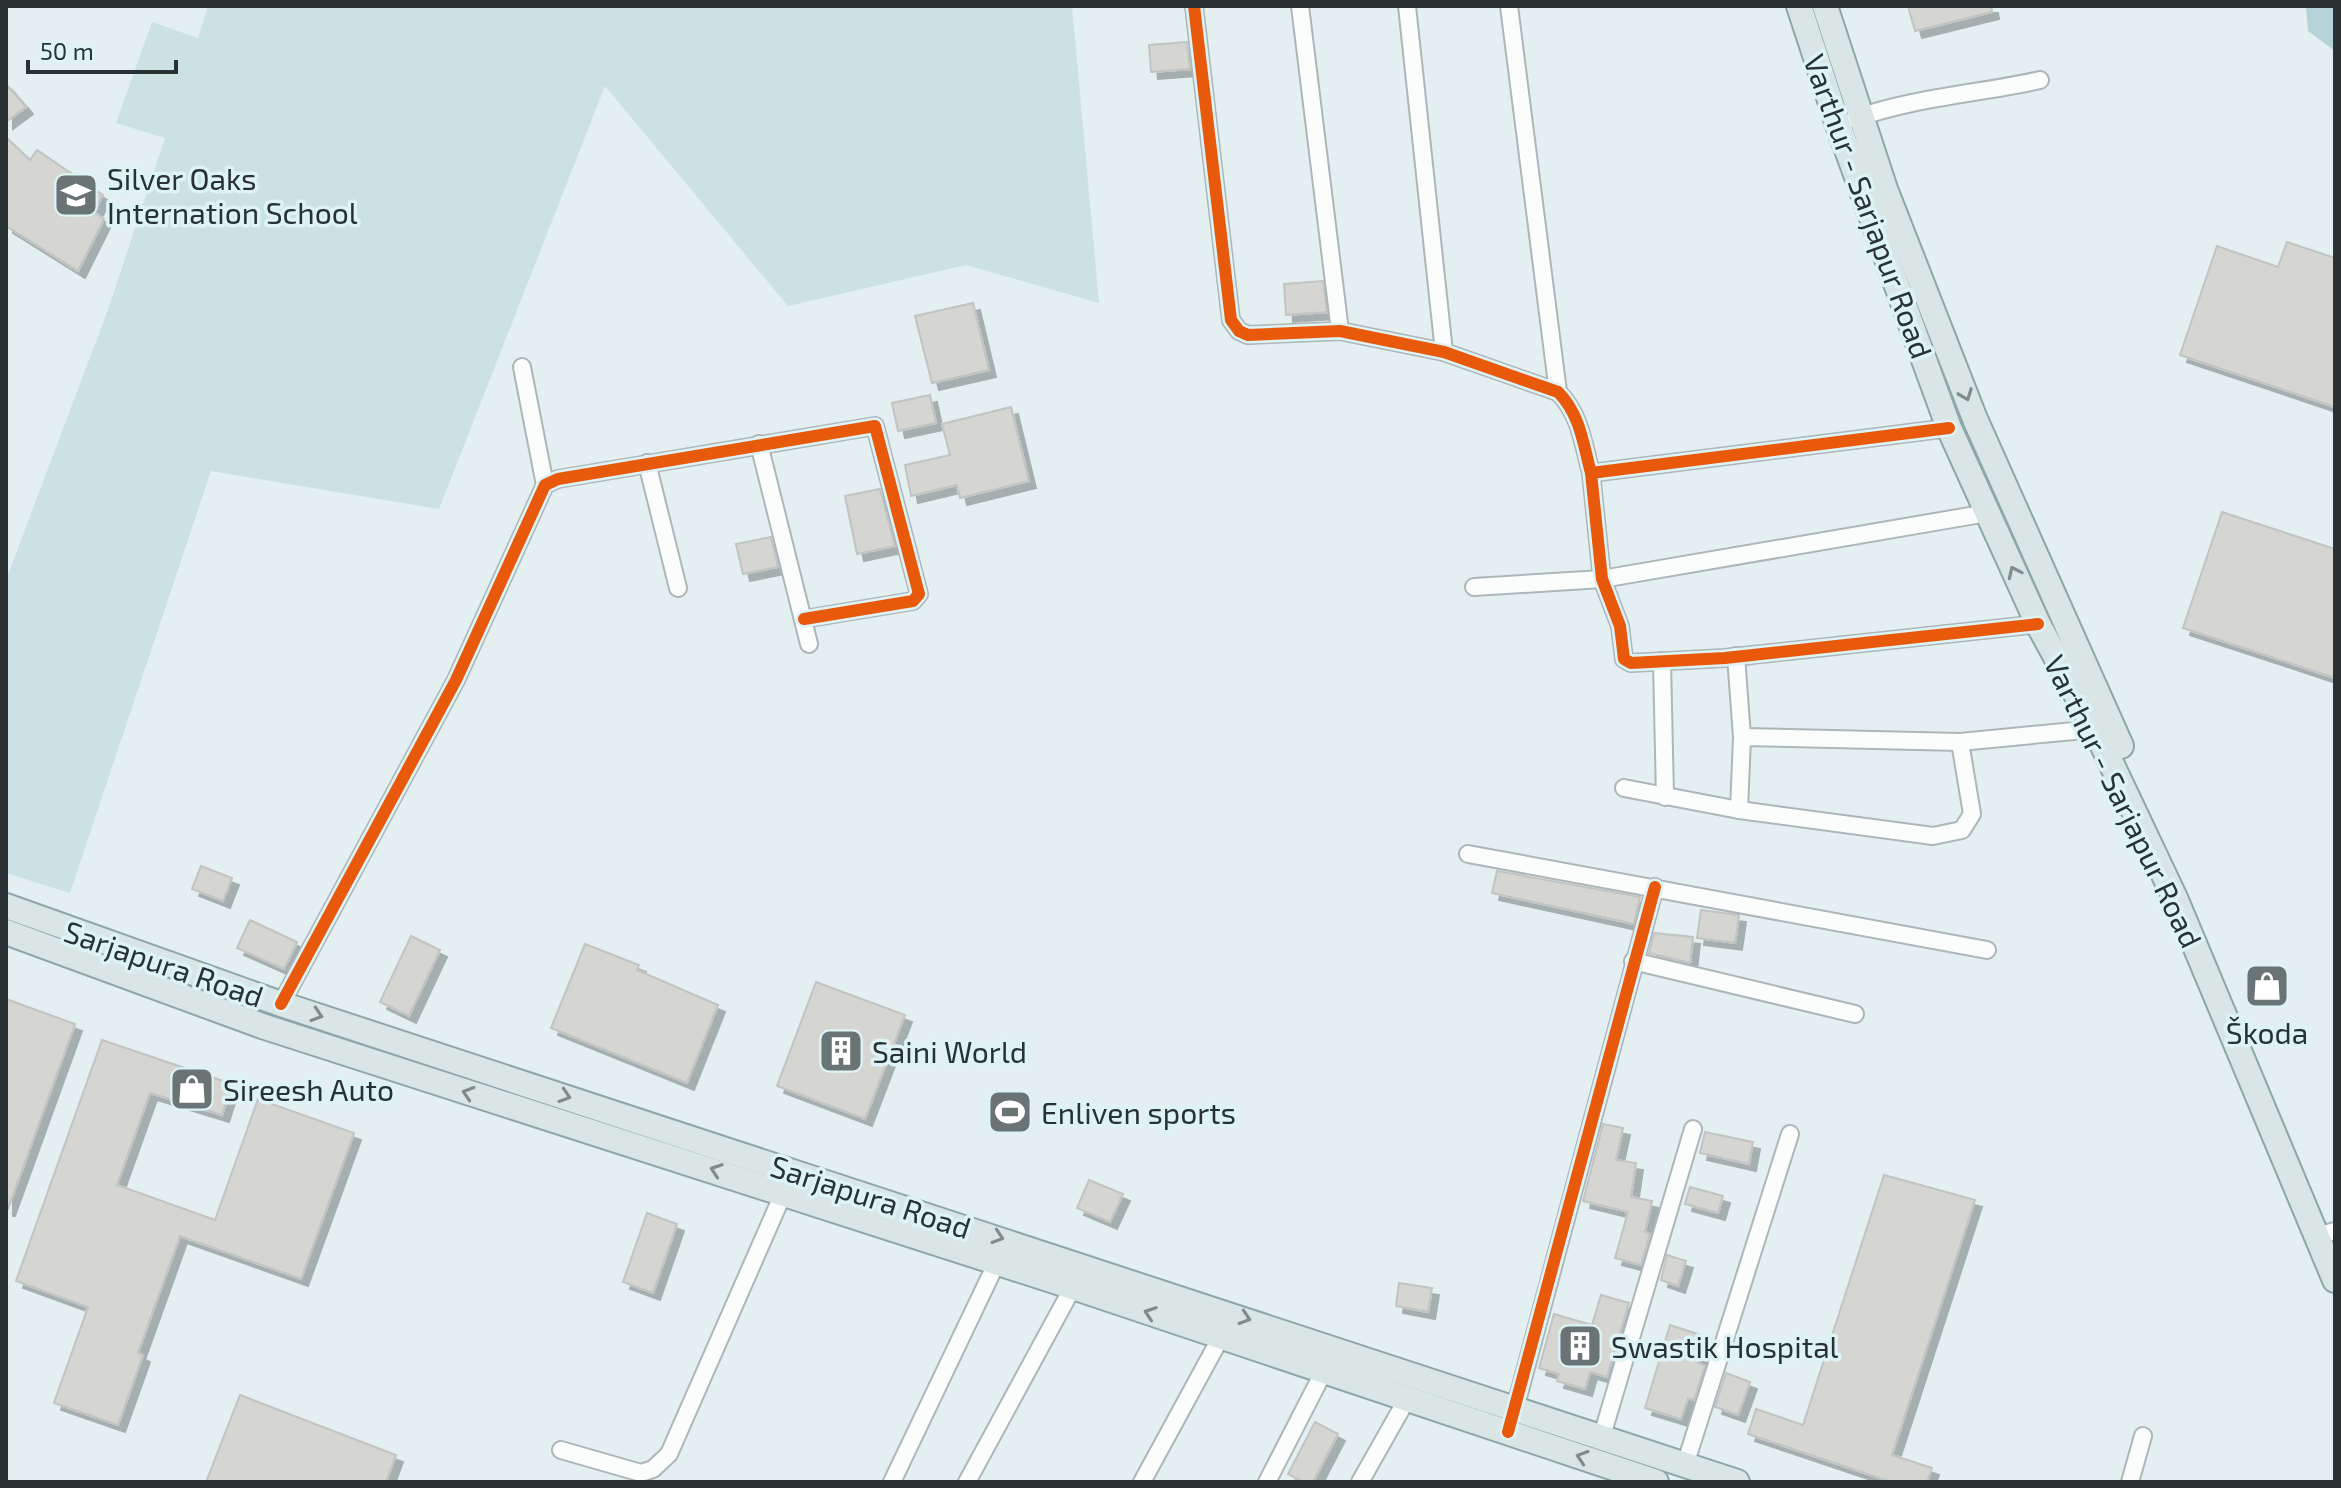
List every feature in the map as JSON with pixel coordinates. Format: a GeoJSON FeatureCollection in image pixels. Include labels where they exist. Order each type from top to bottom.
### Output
{"type":"FeatureCollection","features":[{"type":"Feature","properties":{"kind":"main road","name":"Varthur - Sarjapur Road"},"geometry":{"type":"LineString","coordinates":[[1799,6],[2329,1236],[2335,1280]]}},
{"type":"Feature","properties":{"kind":"main road","name":"Varthur - Sarjapur Road"},"geometry":{"type":"LineString","coordinates":[[1825,6],[1849,121],[1949,428],[2038,624],[2095,729],[2175,898],[2329,1236]]}},
{"type":"Feature","properties":{"kind":"main road","name":"Sarjapura Road"},"geometry":{"type":"LineString","coordinates":[[6,906],[281,1004],[1737,1482]]}},
{"type":"Feature","properties":{"kind":"main road","name":"Sarjapura Road"},"geometry":{"type":"LineString","coordinates":[[6,932],[176,997],[997,1262],[1656,1482]]}},
{"type":"Feature","properties":{"kind":"main road"},"geometry":{"type":"LineString","coordinates":[[176,997],[187,972]]}},
{"type":"Feature","properties":{"kind":"street"},"geometry":{"type":"LineString","coordinates":[[1194,6],[1231,320],[1239,331],[1248,335],[1340,331],[1444,352],[1558,392],[1571,405],[1577,419],[1591,473],[1602,579],[1621,630],[1624,659],[1631,663],[1736,656],[2038,624]]}},
{"type":"Feature","properties":{"kind":"street"},"geometry":{"type":"LineString","coordinates":[[1300,6],[1340,331]]}},
{"type":"Feature","properties":{"kind":"street"},"geometry":{"type":"LineString","coordinates":[[1407,6],[1444,352]]}},
{"type":"Feature","properties":{"kind":"street"},"geometry":{"type":"LineString","coordinates":[[1509,6],[1558,392]]}},
{"type":"Feature","properties":{"kind":"street"},"geometry":{"type":"LineString","coordinates":[[1849,121],[1948,94],[1984,93],[2040,80]]}},
{"type":"Feature","properties":{"kind":"street"},"geometry":{"type":"LineString","coordinates":[[281,1004],[456,680],[545,485],[522,367]]}},
{"type":"Feature","properties":{"kind":"street"},"geometry":{"type":"LineString","coordinates":[[545,485],[558,479],[872,425],[878,430],[917,598],[804,619]]}},
{"type":"Feature","properties":{"kind":"street"},"geometry":{"type":"LineString","coordinates":[[1591,473],[1949,428]]}},
{"type":"Feature","properties":{"kind":"street"},"geometry":{"type":"LineString","coordinates":[[759,444],[809,644]]}},
{"type":"Feature","properties":{"kind":"street"},"geometry":{"type":"LineString","coordinates":[[647,463],[678,588]]}},
{"type":"Feature","properties":{"kind":"street"},"geometry":{"type":"LineString","coordinates":[[1474,587],[1602,579],[1987,513]]}},
{"type":"Feature","properties":{"kind":"street"},"geometry":{"type":"LineString","coordinates":[[1736,656],[1742,737],[1739,810]]}},
{"type":"Feature","properties":{"kind":"street"},"geometry":{"type":"LineString","coordinates":[[1662,661],[1665,797]]}},
{"type":"Feature","properties":{"kind":"street"},"geometry":{"type":"LineString","coordinates":[[1742,737],[1960,742],[2095,729]]}},
{"type":"Feature","properties":{"kind":"street"},"geometry":{"type":"LineString","coordinates":[[1624,788],[1739,810],[1933,836],[1968,826],[1972,814],[1960,742]]}},
{"type":"Feature","properties":{"kind":"street"},"geometry":{"type":"LineString","coordinates":[[1468,854],[1987,950]]}},
{"type":"Feature","properties":{"kind":"street"},"geometry":{"type":"LineString","coordinates":[[1508,1432],[1655,887]]}},
{"type":"Feature","properties":{"kind":"street"},"geometry":{"type":"LineString","coordinates":[[1633,961],[1855,1014]]}},
{"type":"Feature","properties":{"kind":"street"},"geometry":{"type":"LineString","coordinates":[[1601,1439],[1693,1129]]}},
{"type":"Feature","properties":{"kind":"street"},"geometry":{"type":"LineString","coordinates":[[1685,1465],[1790,1134]]}},
{"type":"Feature","properties":{"kind":"street"},"geometry":{"type":"LineString","coordinates":[[561,1450],[641,1473],[653,1469],[669,1454],[783,1194]]}},
{"type":"Feature","properties":{"kind":"street"},"geometry":{"type":"LineString","coordinates":[[892,1482],[997,1262]]}},
{"type":"Feature","properties":{"kind":"street"},"geometry":{"type":"LineString","coordinates":[[967,1482],[1073,1287]]}},
{"type":"Feature","properties":{"kind":"street"},"geometry":{"type":"LineString","coordinates":[[1142,1482],[1221,1337]]}},
{"type":"Feature","properties":{"kind":"street"},"geometry":{"type":"LineString","coordinates":[[1267,1482],[1324,1371]]}},
{"type":"Feature","properties":{"kind":"street"},"geometry":{"type":"LineString","coordinates":[[1360,1482],[1407,1399]]}},
{"type":"Feature","properties":{"kind":"street"},"geometry":{"type":"LineString","coordinates":[[2130,1482],[2143,1436]]}},
{"type":"Feature","properties":{"kind":"shaded area"},"geometry":{"type":"Polygon","coordinates":[[[208,6],[1072,6],[1099,303],[966,265],[788,306],[605,86],[439,509],[211,471],[70,893],[6,873],[6,580],[109,307],[165,138],[116,123],[152,22],[198,38],[208,6]]]}},
{"type":"Feature","properties":{"kind":"shaded area"},"geometry":{"type":"Polygon","coordinates":[[[2306,6],[2335,6],[2335,51],[2308,31],[2306,6]]]}},
{"type":"Feature","properties":{"kind":"building"},"geometry":{"type":"Polygon","coordinates":[[[1908,6],[1991,6],[1992,12],[1915,31],[1908,6]]]}},
{"type":"Feature","properties":{"kind":"building"},"geometry":{"type":"Polygon","coordinates":[[[1187,42],[1190,69],[1151,72],[1149,45],[1187,42]]]}},
{"type":"Feature","properties":{"kind":"building"},"geometry":{"type":"Polygon","coordinates":[[[6,84],[26,107],[6,122],[6,84]]]}},
{"type":"Feature","properties":{"kind":"building"},"geometry":{"type":"Polygon","coordinates":[[[6,137],[30,160],[37,150],[103,195],[94,212],[104,219],[78,271],[6,226],[6,137]]]}},
{"type":"Feature","properties":{"kind":"building"},"geometry":{"type":"Polygon","coordinates":[[[2287,242],[2335,258],[2335,407],[2180,355],[2217,246],[2278,267],[2287,242]]]}},
{"type":"Feature","properties":{"kind":"building"},"geometry":{"type":"Polygon","coordinates":[[[1323,281],[1327,312],[1286,315],[1284,284],[1323,281]]]}},
{"type":"Feature","properties":{"kind":"building"},"geometry":{"type":"Polygon","coordinates":[[[973,303],[989,370],[932,383],[915,316],[973,303]]]}},
{"type":"Feature","properties":{"kind":"building"},"geometry":{"type":"Polygon","coordinates":[[[930,395],[936,423],[898,431],[892,403],[930,395]]]}},
{"type":"Feature","properties":{"kind":"building"},"geometry":{"type":"Polygon","coordinates":[[[1011,407],[1029,481],[960,498],[957,485],[911,496],[905,465],[950,455],[942,424],[1011,407]]]}},
{"type":"Feature","properties":{"kind":"building"},"geometry":{"type":"Polygon","coordinates":[[[880,489],[895,546],[857,554],[845,496],[880,489]]]}},
{"type":"Feature","properties":{"kind":"building"},"geometry":{"type":"Polygon","coordinates":[[[2222,512],[2335,549],[2335,678],[2183,628],[2222,512]]]}},
{"type":"Feature","properties":{"kind":"building"},"geometry":{"type":"Polygon","coordinates":[[[771,537],[778,567],[743,574],[736,544],[771,537]]]}},
{"type":"Feature","properties":{"kind":"building"},"geometry":{"type":"Polygon","coordinates":[[[201,866],[232,878],[223,901],[192,889],[201,866]]]}},
{"type":"Feature","properties":{"kind":"building"},"geometry":{"type":"Polygon","coordinates":[[[1497,871],[1640,897],[1634,924],[1492,893],[1497,871]]]}},
{"type":"Feature","properties":{"kind":"building"},"geometry":{"type":"Polygon","coordinates":[[[1701,910],[1739,915],[1735,943],[1697,938],[1701,910]]]}},
{"type":"Feature","properties":{"kind":"building"},"geometry":{"type":"Polygon","coordinates":[[[250,920],[297,942],[284,969],[237,948],[250,920]]]}},
{"type":"Feature","properties":{"kind":"building"},"geometry":{"type":"Polygon","coordinates":[[[1654,933],[1693,937],[1690,963],[1649,953],[1654,933]]]}},
{"type":"Feature","properties":{"kind":"building"},"geometry":{"type":"Polygon","coordinates":[[[411,936],[440,950],[409,1016],[380,1002],[411,936]]]}},
{"type":"Feature","properties":{"kind":"building"},"geometry":{"type":"Polygon","coordinates":[[[585,944],[639,965],[637,970],[718,1005],[687,1083],[551,1028],[585,944]]]}},
{"type":"Feature","properties":{"kind":"building","name":"Saini World"},"geometry":{"type":"Polygon","coordinates":[[[816,982],[905,1015],[865,1119],[777,1086],[816,982]]]}},
{"type":"Feature","properties":{"kind":"building"},"geometry":{"type":"Polygon","coordinates":[[[6,999],[75,1024],[8,1209],[6,1209],[6,999]]]}},
{"type":"Feature","properties":{"kind":"building"},"geometry":{"type":"Polygon","coordinates":[[[102,1040],[232,1084],[222,1115],[150,1093],[117,1185],[215,1220],[258,1099],[354,1133],[301,1279],[180,1236],[138,1353],[143,1355],[118,1425],[54,1403],[88,1307],[16,1281],[102,1040]]]}},
{"type":"Feature","properties":{"kind":"building"},"geometry":{"type":"Polygon","coordinates":[[[1603,1124],[1623,1128],[1616,1160],[1636,1163],[1631,1197],[1652,1201],[1645,1232],[1650,1234],[1641,1265],[1615,1258],[1628,1212],[1583,1201],[1603,1124]]]}},
{"type":"Feature","properties":{"kind":"building"},"geometry":{"type":"Polygon","coordinates":[[[1705,1132],[1753,1142],[1749,1164],[1700,1153],[1705,1132]]]}},
{"type":"Feature","properties":{"kind":"building"},"geometry":{"type":"Polygon","coordinates":[[[1884,1175],[1975,1200],[1892,1455],[1932,1468],[1927,1482],[1891,1482],[1748,1434],[1756,1409],[1803,1425],[1884,1175]]]}},
{"type":"Feature","properties":{"kind":"building"},"geometry":{"type":"Polygon","coordinates":[[[1089,1180],[1123,1194],[1110,1222],[1077,1208],[1089,1180]]]}},
{"type":"Feature","properties":{"kind":"building"},"geometry":{"type":"Polygon","coordinates":[[[1690,1187],[1723,1196],[1718,1213],[1685,1204],[1690,1187]]]}},
{"type":"Feature","properties":{"kind":"building"},"geometry":{"type":"Polygon","coordinates":[[[647,1213],[677,1224],[653,1293],[623,1282],[647,1213]]]}},
{"type":"Feature","properties":{"kind":"building"},"geometry":{"type":"Polygon","coordinates":[[[1667,1255],[1686,1261],[1678,1286],[1661,1280],[1667,1255]]]}},
{"type":"Feature","properties":{"kind":"building"},"geometry":{"type":"Polygon","coordinates":[[[1399,1283],[1432,1288],[1428,1312],[1396,1306],[1399,1283]]]}},
{"type":"Feature","properties":{"kind":"building","name":"Swastik Hospital"},"geometry":{"type":"Polygon","coordinates":[[[1601,1295],[1629,1303],[1607,1377],[1590,1372],[1585,1389],[1557,1381],[1559,1374],[1539,1368],[1554,1314],[1592,1325],[1601,1295]]]}},
{"type":"Feature","properties":{"kind":"building"},"geometry":{"type":"Polygon","coordinates":[[[1670,1325],[1707,1337],[1698,1363],[1705,1366],[1694,1400],[1688,1398],[1681,1419],[1645,1408],[1670,1325]]]}},
{"type":"Feature","properties":{"kind":"building"},"geometry":{"type":"Polygon","coordinates":[[[1726,1373],[1750,1382],[1738,1415],[1715,1407],[1726,1373]]]}},
{"type":"Feature","properties":{"kind":"building"},"geometry":{"type":"Polygon","coordinates":[[[240,1395],[396,1455],[386,1482],[206,1482],[240,1395]]]}},
{"type":"Feature","properties":{"kind":"building"},"geometry":{"type":"Polygon","coordinates":[[[1315,1422],[1338,1434],[1313,1482],[1303,1482],[1288,1474],[1315,1422]]]}},
{"type":"Feature","properties":{"kind":"cycle path"},"geometry":{"type":"LineString","coordinates":[[1194,6],[1231,320],[1239,331],[1248,335],[1340,331],[1444,352],[1558,392],[1576,419],[1591,473]]}},
{"type":"Feature","properties":{"kind":"cycle path"},"geometry":{"type":"LineString","coordinates":[[281,1004],[456,680],[545,485],[558,479],[875,426],[919,594],[913,601],[804,619]]}},
{"type":"Feature","properties":{"kind":"cycle path"},"geometry":{"type":"LineString","coordinates":[[1949,428],[1591,473],[1602,579],[1620,626],[1624,659],[1631,663],[1725,658],[2038,624]]}},
{"type":"Feature","properties":{"kind":"cycle path"},"geometry":{"type":"LineString","coordinates":[[1508,1432],[1655,887]]}},
{"type":"Feature","properties":{"kind":"place","name":"Silver Oaks Internation School"},"geometry":{"type":"Point","coordinates":[76,195]}},
{"type":"Feature","properties":{"kind":"place","name":"Škoda"},"geometry":{"type":"Point","coordinates":[2267,986]}},
{"type":"Feature","properties":{"kind":"place","name":"Saini World"},"geometry":{"type":"Point","coordinates":[841,1051]}},
{"type":"Feature","properties":{"kind":"place","name":"Sireesh Auto"},"geometry":{"type":"Point","coordinates":[192,1089]}},
{"type":"Feature","properties":{"kind":"place","name":"Enliven sports"},"geometry":{"type":"Point","coordinates":[1010,1112]}},
{"type":"Feature","properties":{"kind":"place","name":"Swastik Hospital"},"geometry":{"type":"Point","coordinates":[1580,1346]}}]}
